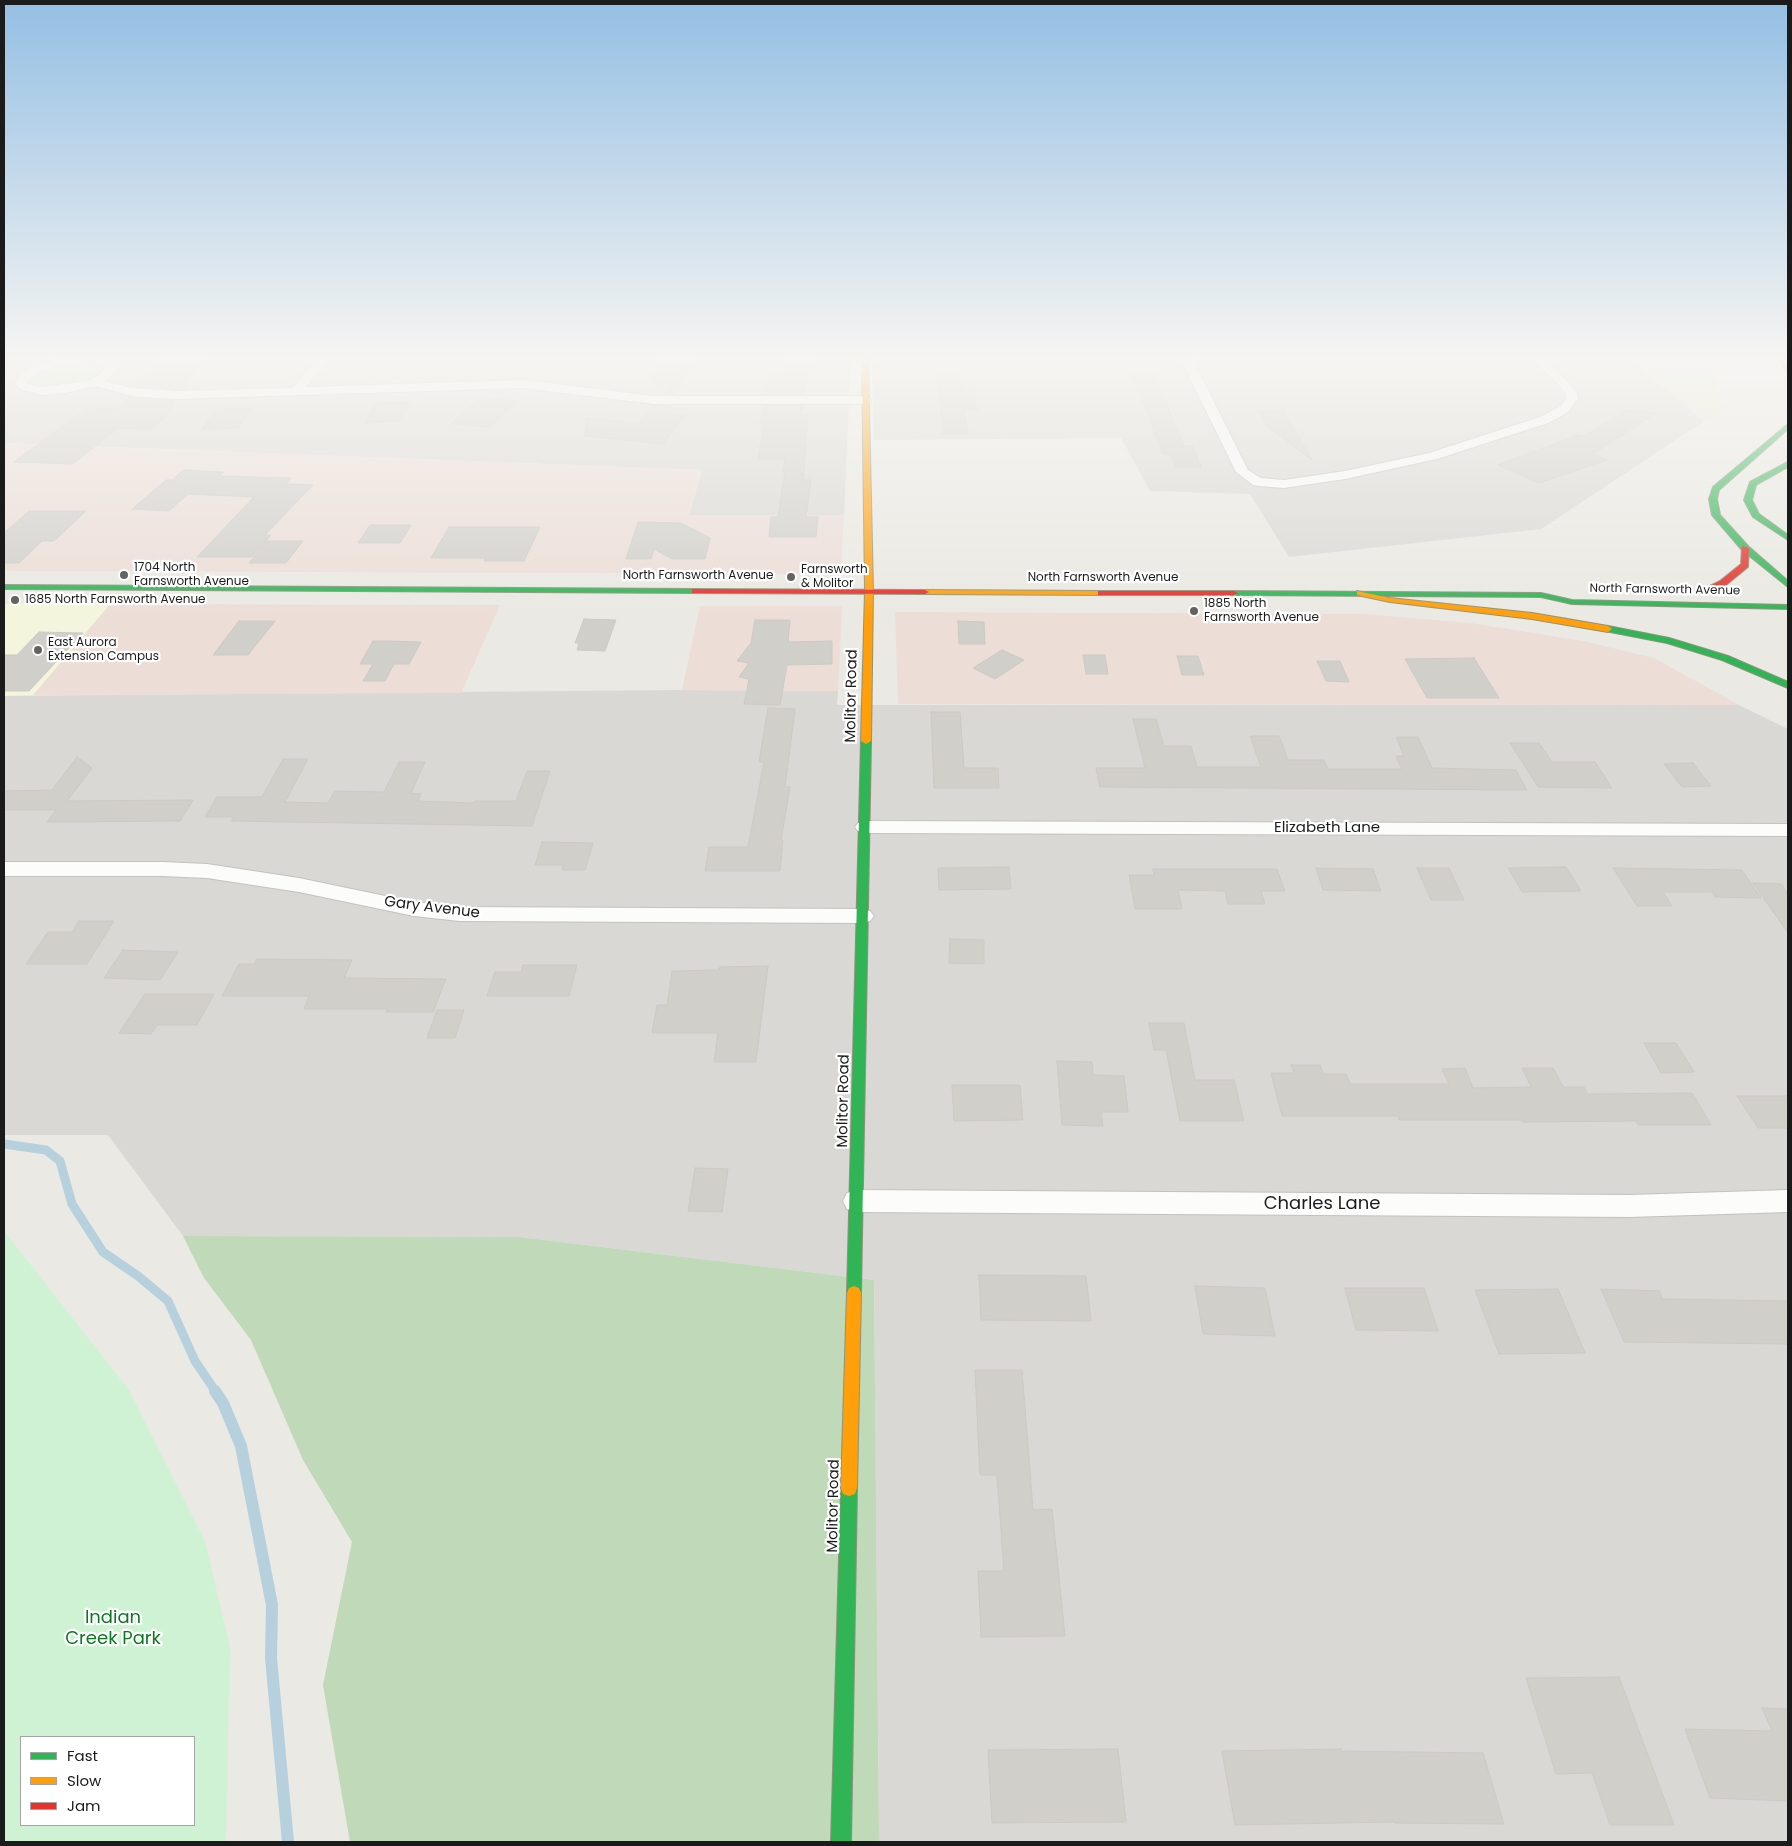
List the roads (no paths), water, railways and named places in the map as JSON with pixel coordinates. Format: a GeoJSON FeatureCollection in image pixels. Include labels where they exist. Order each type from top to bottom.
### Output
{"type":"FeatureCollection","features":[{"type":"Feature","properties":{"kind":"main road","name":"Molitor Road"},"geometry":{"type":"LineString","coordinates":[[841,1842],[866,826],[869,591],[867,446]]}},
{"type":"Feature","properties":{"kind":"main road"},"geometry":{"type":"LineString","coordinates":[[1765,446],[1716,489],[1713,499],[1716,515],[1745,548],[1788,585]]}},
{"type":"Feature","properties":{"kind":"main road"},"geometry":{"type":"LineString","coordinates":[[1788,464],[1753,484],[1748,500],[1756,515],[1764,523],[1788,538]]}},
{"type":"Feature","properties":{"kind":"main road","name":"North Farnsworth Avenue"},"geometry":{"type":"LineString","coordinates":[[1737,589],[1706,589],[1722,583],[1745,565],[1745,548]]}},
{"type":"Feature","properties":{"kind":"main road","name":"North Farnsworth Avenue"},"geometry":{"type":"LineString","coordinates":[[4,587],[1541,595],[1572,602],[1788,607]]}},
{"type":"Feature","properties":{"kind":"main road","name":"North Farnsworth Avenue"},"geometry":{"type":"LineString","coordinates":[[1541,595],[1564,588]]}},
{"type":"Feature","properties":{"kind":"main road"},"geometry":{"type":"LineString","coordinates":[[1772,590],[1788,590]]}},
{"type":"Feature","properties":{"kind":"main road"},"geometry":{"type":"LineString","coordinates":[[1360,593],[1390,600],[1532,616],[1630,633],[1725,658],[1788,685]]}},
{"type":"Feature","properties":{"kind":"street"},"geometry":{"type":"LineString","coordinates":[[1230,446],[1243,472],[1258,482],[1270,484],[1296,483],[1345,475],[1432,456],[1464,446]]}},
{"type":"Feature","properties":{"kind":"street","name":"Elizabeth Lane"},"geometry":{"type":"LineString","coordinates":[[866,826],[1788,830]]}},
{"type":"Feature","properties":{"kind":"street","name":"Gary Avenue"},"geometry":{"type":"LineString","coordinates":[[4,869],[162,869],[207,871],[299,885],[414,909],[458,914],[864,916]]}},
{"type":"Feature","properties":{"kind":"street","name":"Charles Lane"},"geometry":{"type":"LineString","coordinates":[[856,1201],[1629,1206],[1788,1201]]}},
{"type":"Feature","properties":{"kind":"waterway"},"geometry":{"type":"LineString","coordinates":[[4,1144],[46,1150],[60,1161],[72,1204],[103,1252],[138,1276],[168,1301],[195,1361],[216,1392]]}},
{"type":"Feature","properties":{"kind":"waterway"},"geometry":{"type":"LineString","coordinates":[[215,1391],[223,1403],[241,1446],[272,1605],[271,1658],[288,1842]]}},
{"type":"Feature","properties":{"kind":"place","name":"1704 North Farnsworth Avenue"},"geometry":{"type":"Point","coordinates":[124,575]}},
{"type":"Feature","properties":{"kind":"place","name":"Farnsworth & Molitor"},"geometry":{"type":"Point","coordinates":[791,577]}},
{"type":"Feature","properties":{"kind":"place","name":"1685 North Farnsworth Avenue"},"geometry":{"type":"Point","coordinates":[15,600]}},
{"type":"Feature","properties":{"kind":"place","name":"1885 North Farnsworth Avenue"},"geometry":{"type":"Point","coordinates":[1194,611]}},
{"type":"Feature","properties":{"kind":"place","name":"East Aurora Extension Campus"},"geometry":{"type":"Point","coordinates":[38,650]}},
{"type":"Feature","properties":{"kind":"park label","name":"Indian Creek Park"},"geometry":{"type":"Point","coordinates":[113,1628]}}]}
